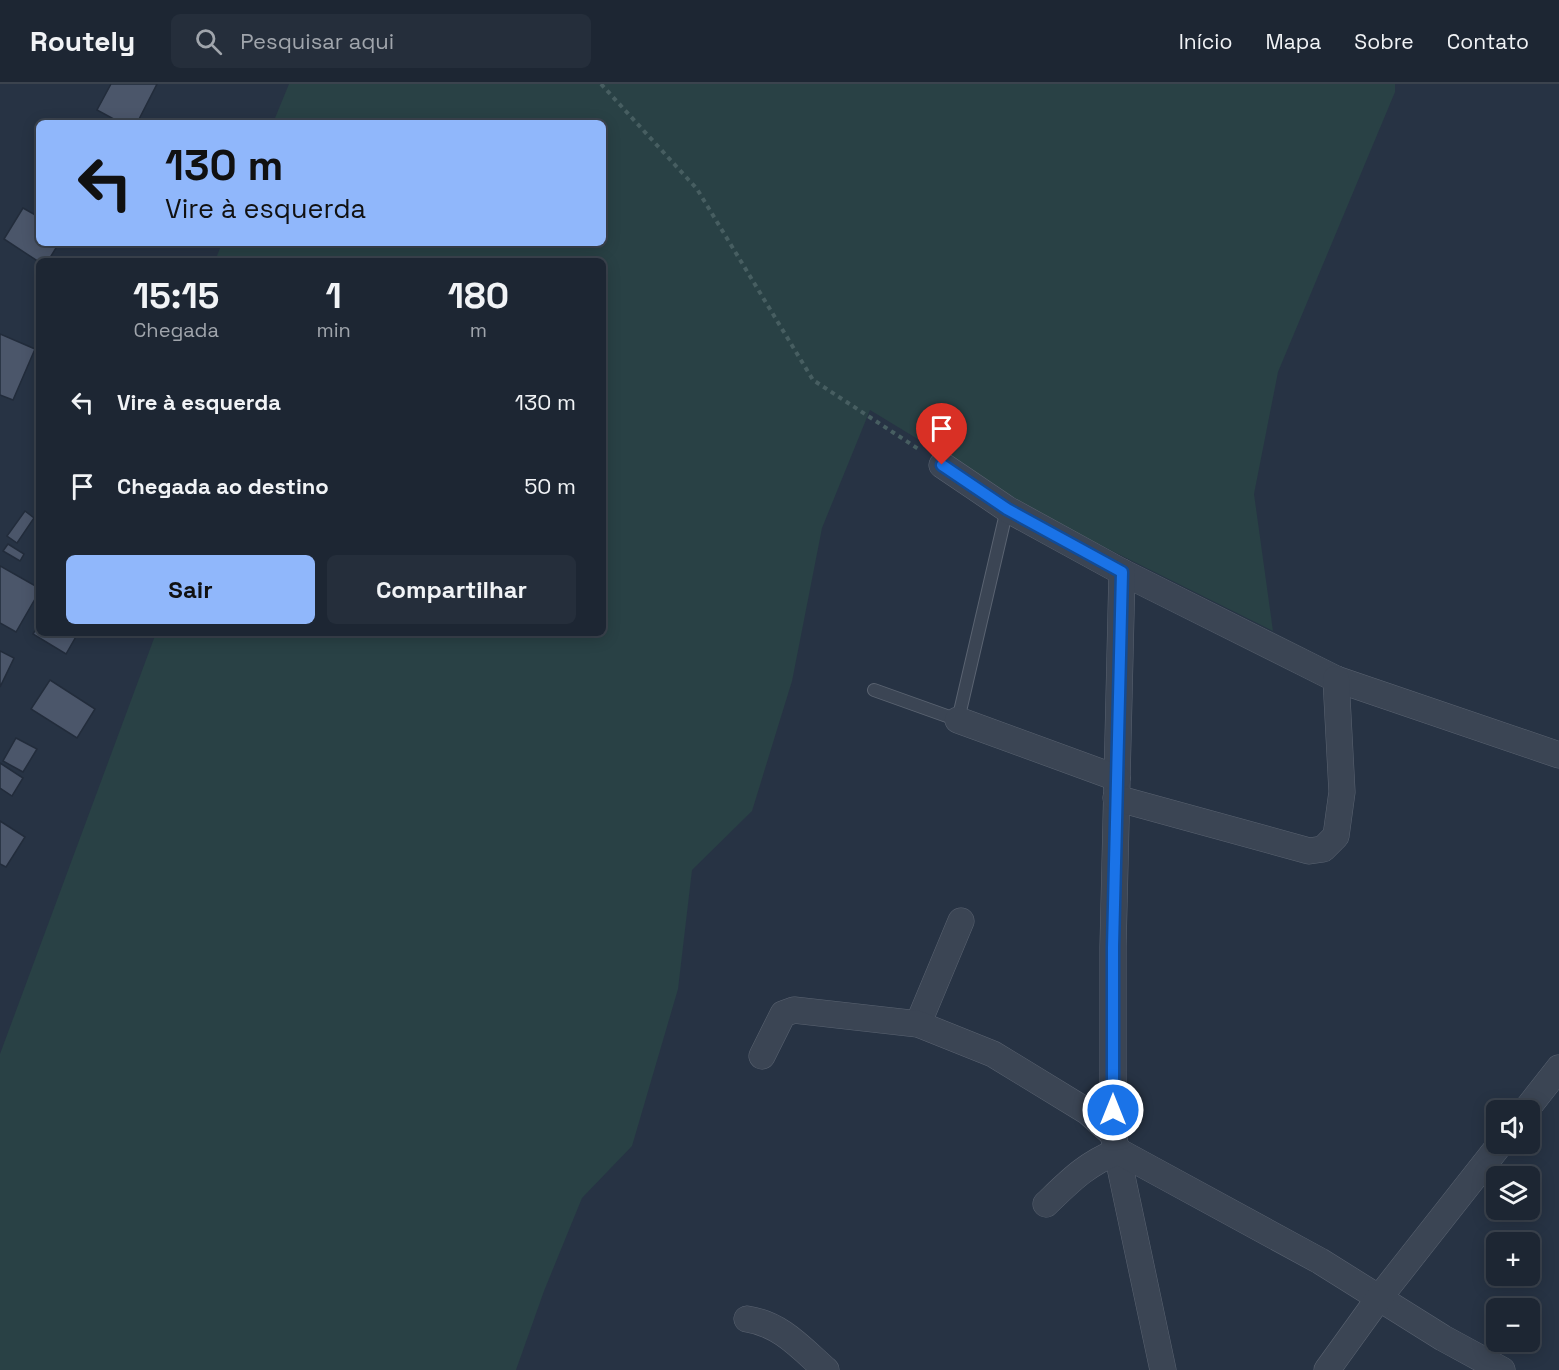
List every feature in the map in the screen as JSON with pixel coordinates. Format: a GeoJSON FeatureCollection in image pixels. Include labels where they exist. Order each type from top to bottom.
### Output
{"type":"FeatureCollection","features":[{"type":"Feature","properties":{"kind":"street"},"geometry":{"type":"LineString","coordinates":[[942,465],[1007,509],[1122,572],[1336,679],[1559,755]]}},
{"type":"Feature","properties":{"kind":"street"},"geometry":{"type":"LineString","coordinates":[[1122,572],[1113,947],[1115,1142],[1163,1370]]}},
{"type":"Feature","properties":{"kind":"street"},"geometry":{"type":"LineString","coordinates":[[958,720],[1117,788],[1309,851],[1323,849],[1336,836],[1342,792],[1336,679]]}},
{"type":"Feature","properties":{"kind":"street"},"geometry":{"type":"LineString","coordinates":[[918,1024],[961,921]]}},
{"type":"Feature","properties":{"kind":"street"},"geometry":{"type":"LineString","coordinates":[[762,1056],[783,1014],[794,1010],[918,1024],[993,1054],[1088,1112],[1115,1142],[1320,1261],[1443,1338],[1502,1370]]}},
{"type":"Feature","properties":{"kind":"street"},"geometry":{"type":"LineString","coordinates":[[1535,1100],[1555,1078]]}},
{"type":"Feature","properties":{"kind":"street"},"geometry":{"type":"LineString","coordinates":[[1046,1204],[1115,1142]]}},
{"type":"Feature","properties":{"kind":"street"},"geometry":{"type":"LineString","coordinates":[[1327,1370],[1379,1298],[1492,1154]]}},
{"type":"Feature","properties":{"kind":"street"},"geometry":{"type":"LineString","coordinates":[[747,1319],[764,1321],[780,1330],[826,1370]]}},
{"type":"Feature","properties":{"kind":"lane"},"geometry":{"type":"LineString","coordinates":[[874,690],[958,720],[1007,509]]}},
{"type":"Feature","properties":{"kind":"path"},"geometry":{"type":"LineString","coordinates":[[601,84],[698,189],[813,381],[942,465]]}},
{"type":"Feature","properties":{"kind":"green space"},"geometry":{"type":"Polygon","coordinates":[[[289,84],[1395,84],[1395,92],[1278,372],[1254,494],[1273,631],[1054,522],[870,410],[822,528],[792,681],[752,811],[692,870],[678,989],[632,1146],[582,1198],[544,1291],[516,1370],[0,1370],[0,1054],[155,636],[606,636],[606,258],[216,258],[221,246],[606,246],[606,120],[274,120],[289,84]]]}},
{"type":"Feature","properties":{"kind":"building"},"geometry":{"type":"Polygon","coordinates":[[[111,84],[157,84],[139,120],[115,120],[97,110],[111,84]]]}},
{"type":"Feature","properties":{"kind":"building"},"geometry":{"type":"Polygon","coordinates":[[[23,208],[36,215],[36,246],[57,246],[50,258],[36,258],[36,260],[4,239],[23,208]]]}},
{"type":"Feature","properties":{"kind":"building"},"geometry":{"type":"Polygon","coordinates":[[[0,334],[35,349],[13,400],[0,395],[0,334]]]}},
{"type":"Feature","properties":{"kind":"building"},"geometry":{"type":"Polygon","coordinates":[[[25,511],[34,518],[17,543],[7,536],[25,511]]]}},
{"type":"Feature","properties":{"kind":"building"},"geometry":{"type":"Polygon","coordinates":[[[8,544],[24,554],[20,561],[3,551],[8,544]]]}},
{"type":"Feature","properties":{"kind":"building"},"geometry":{"type":"Polygon","coordinates":[[[0,566],[36,586],[36,597],[16,632],[0,623],[0,566]]]}},
{"type":"Feature","properties":{"kind":"building"},"geometry":{"type":"Polygon","coordinates":[[[36,636],[76,636],[66,654],[36,636]]]}},
{"type":"Feature","properties":{"kind":"building"},"geometry":{"type":"Polygon","coordinates":[[[0,651],[14,658],[0,687],[0,651]]]}},
{"type":"Feature","properties":{"kind":"building"},"geometry":{"type":"Polygon","coordinates":[[[50,680],[95,709],[77,738],[31,709],[50,680]]]}},
{"type":"Feature","properties":{"kind":"building"},"geometry":{"type":"Polygon","coordinates":[[[16,738],[37,749],[23,772],[3,761],[16,738]]]}},
{"type":"Feature","properties":{"kind":"building"},"geometry":{"type":"Polygon","coordinates":[[[0,763],[23,778],[12,796],[0,788],[0,763]]]}},
{"type":"Feature","properties":{"kind":"building"},"geometry":{"type":"Polygon","coordinates":[[[0,821],[25,837],[6,867],[0,864],[0,821]]]}},
{"type":"Feature","properties":{"kind":"route"},"geometry":{"type":"LineString","coordinates":[[942,465],[1007,509],[1122,572],[1113,947],[1113,1110]]}}]}
